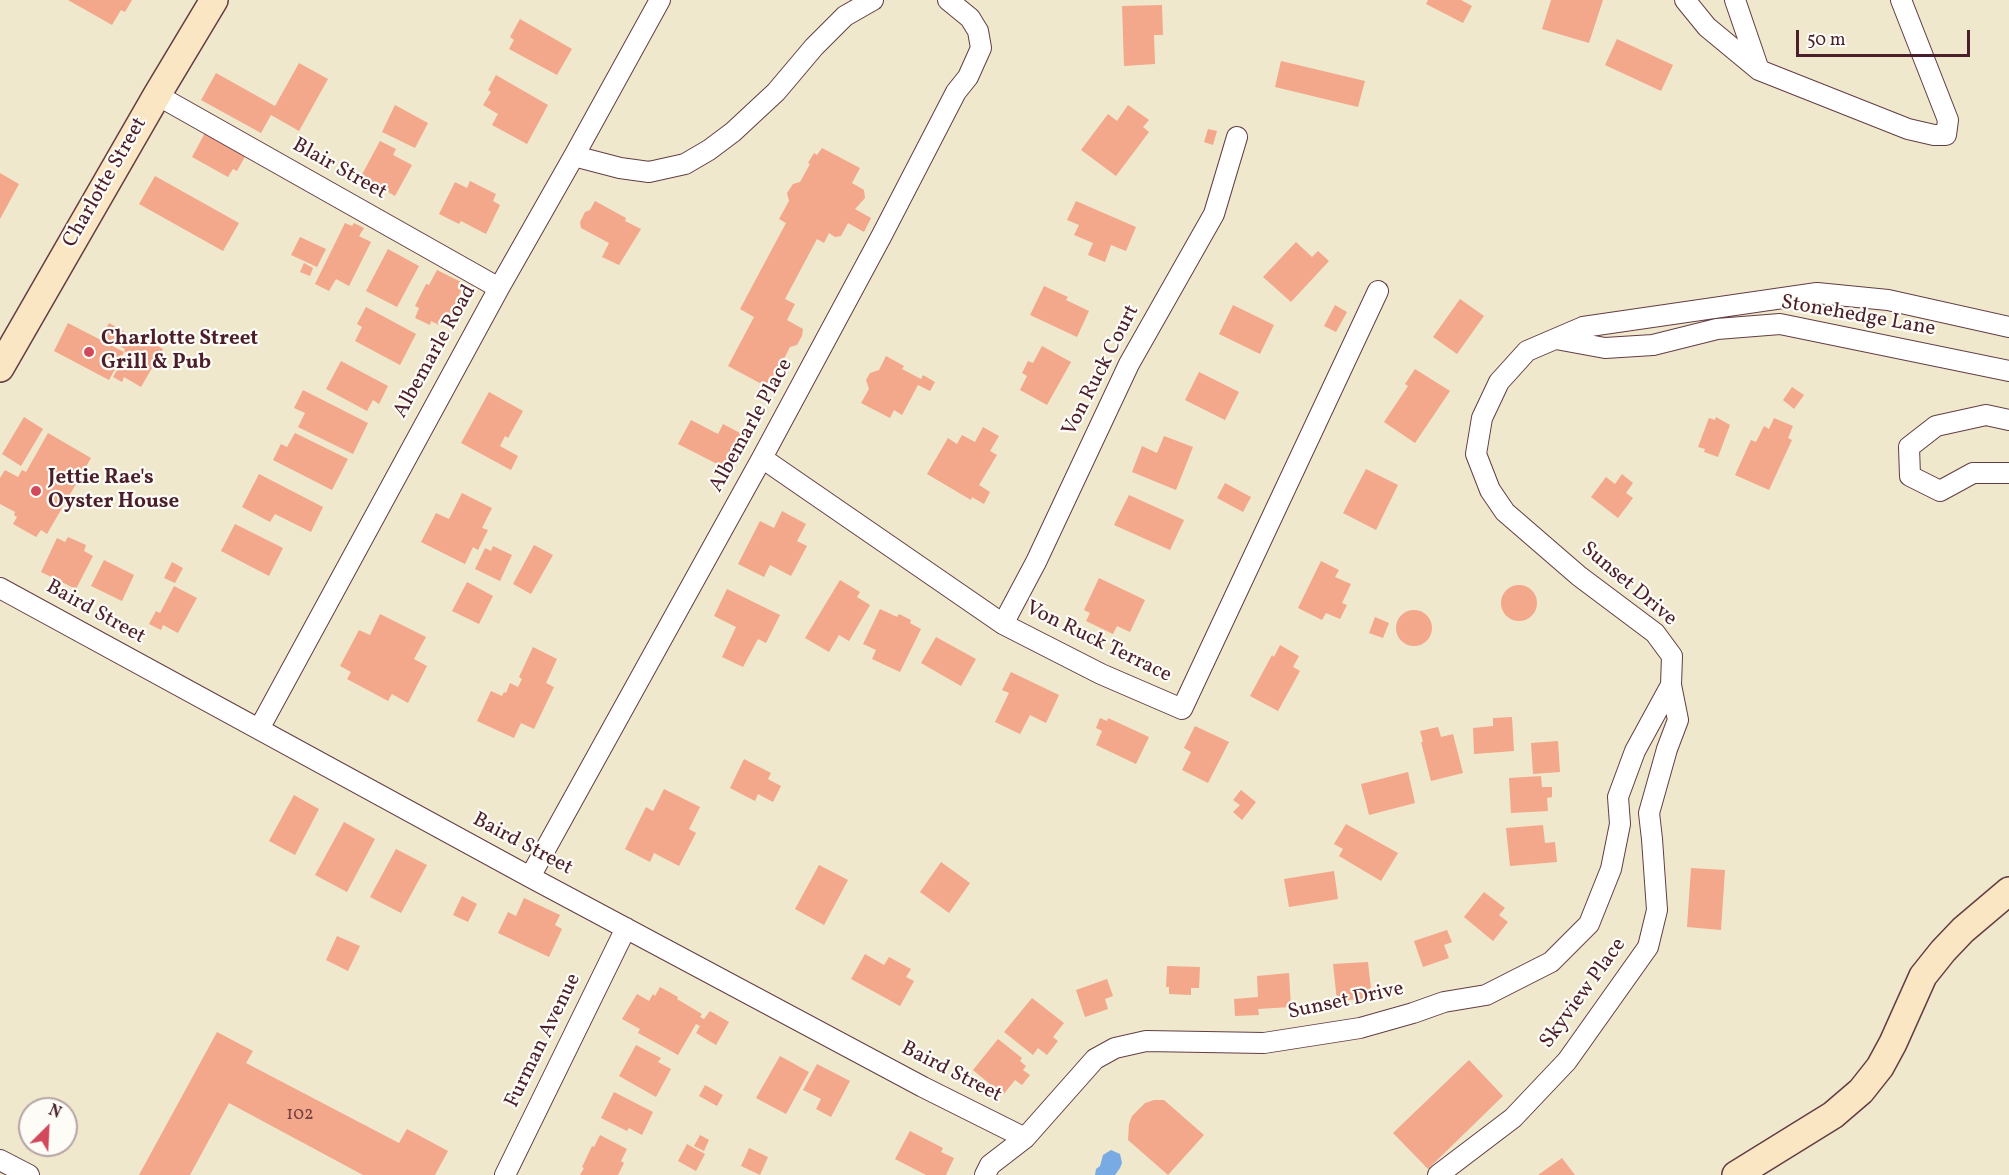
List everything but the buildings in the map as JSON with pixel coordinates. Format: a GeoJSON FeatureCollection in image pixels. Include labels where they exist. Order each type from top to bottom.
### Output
{"type":"FeatureCollection","features":[{"type":"Feature","properties":{"kind":"street","name":"Charlotte Street"},"geometry":{"type":"LineString","coordinates":[[0,368],[214,0]]}},
{"type":"Feature","properties":{"kind":"street","name":"Albemarle Road"},"geometry":{"type":"LineString","coordinates":[[259,729],[499,288],[660,0]]}},
{"type":"Feature","properties":{"kind":"street"},"geometry":{"type":"LineString","coordinates":[[574,156],[620,168],[649,172],[685,164],[733,132],[776,92],[845,16],[873,0]]}},
{"type":"Feature","properties":{"kind":"street","name":"Albemarle Place"},"geometry":{"type":"LineString","coordinates":[[530,877],[762,458],[956,92],[968,77],[981,48],[978,31],[970,18],[948,0]]}},
{"type":"Feature","properties":{"kind":"street"},"geometry":{"type":"LineString","coordinates":[[1685,0],[1707,27],[1759,70],[1908,129],[1934,135],[1946,135],[1948,120],[1900,0]]}},
{"type":"Feature","properties":{"kind":"street"},"geometry":{"type":"LineString","coordinates":[[1735,0],[1759,70]]}},
{"type":"Feature","properties":{"kind":"street","name":"Blair Street"},"geometry":{"type":"LineString","coordinates":[[157,95],[499,288]]}},
{"type":"Feature","properties":{"kind":"street","name":"Von Ruck Court"},"geometry":{"type":"LineString","coordinates":[[1003,624],[1036,562],[1129,364],[1214,214],[1237,137]]}},
{"type":"Feature","properties":{"kind":"street","name":"Von Ruck Terrace"},"geometry":{"type":"LineString","coordinates":[[762,458],[1003,624],[1101,674],[1182,709],[1378,291]]}},
{"type":"Feature","properties":{"kind":"street","name":"Sunset Drive"},"geometry":{"type":"LineString","coordinates":[[985,1175],[990,1165],[1025,1138],[1095,1059],[1115,1048],[1146,1041],[1264,1043],[1360,1028],[1444,1002],[1486,995],[1551,962],[1589,924],[1611,869],[1620,824],[1618,797],[1635,751],[1671,684],[1672,656],[1655,633],[1579,576],[1505,512],[1490,490],[1476,454],[1482,418],[1499,382],[1527,351],[1583,327],[1817,293],[1888,300],[2009,327]]}},
{"type":"Feature","properties":{"kind":"street","name":"Stonehedge Lane"},"geometry":{"type":"LineString","coordinates":[[1556,339],[1605,348],[1653,345],[1717,329],[1780,324],[2009,372]]}},
{"type":"Feature","properties":{"kind":"street"},"geometry":{"type":"LineString","coordinates":[[2009,420],[1986,416],[1936,426],[1909,447],[1910,476],[1940,491],[1973,473],[2009,472]]}},
{"type":"Feature","properties":{"kind":"street","name":"Baird Street"},"geometry":{"type":"LineString","coordinates":[[0,588],[923,1088],[1025,1138]]}},
{"type":"Feature","properties":{"kind":"street","name":"Skyview Place"},"geometry":{"type":"LineString","coordinates":[[1438,1175],[1513,1118],[1567,1061],[1648,947],[1657,910],[1653,839],[1649,813],[1667,749],[1678,720],[1671,684]]}},
{"type":"Feature","properties":{"kind":"street"},"geometry":{"type":"LineString","coordinates":[[1736,1175],[1833,1115],[1861,1091],[1880,1066],[1893,1043],[1923,976],[1963,930],[2009,891]]}},
{"type":"Feature","properties":{"kind":"street","name":"Furman Avenue"},"geometry":{"type":"LineString","coordinates":[[505,1175],[626,928]]}},
{"type":"Feature","properties":{"kind":"street"},"geometry":{"type":"LineString","coordinates":[[0,1160],[29,1175]]}},
{"type":"Feature","properties":{"kind":"water"},"geometry":{"type":"Polygon","coordinates":[[[1111,1150],[1120,1154],[1122,1163],[1120,1168],[1115,1175],[1095,1175],[1103,1155],[1111,1150]]]}},
{"type":"Feature","properties":{"kind":"place","name":"Charlotte Street Grill & Pub"},"geometry":{"type":"Point","coordinates":[89,352]}},
{"type":"Feature","properties":{"kind":"place","name":"Jettie Rae's Oyster House"},"geometry":{"type":"Point","coordinates":[36,491]}}]}
